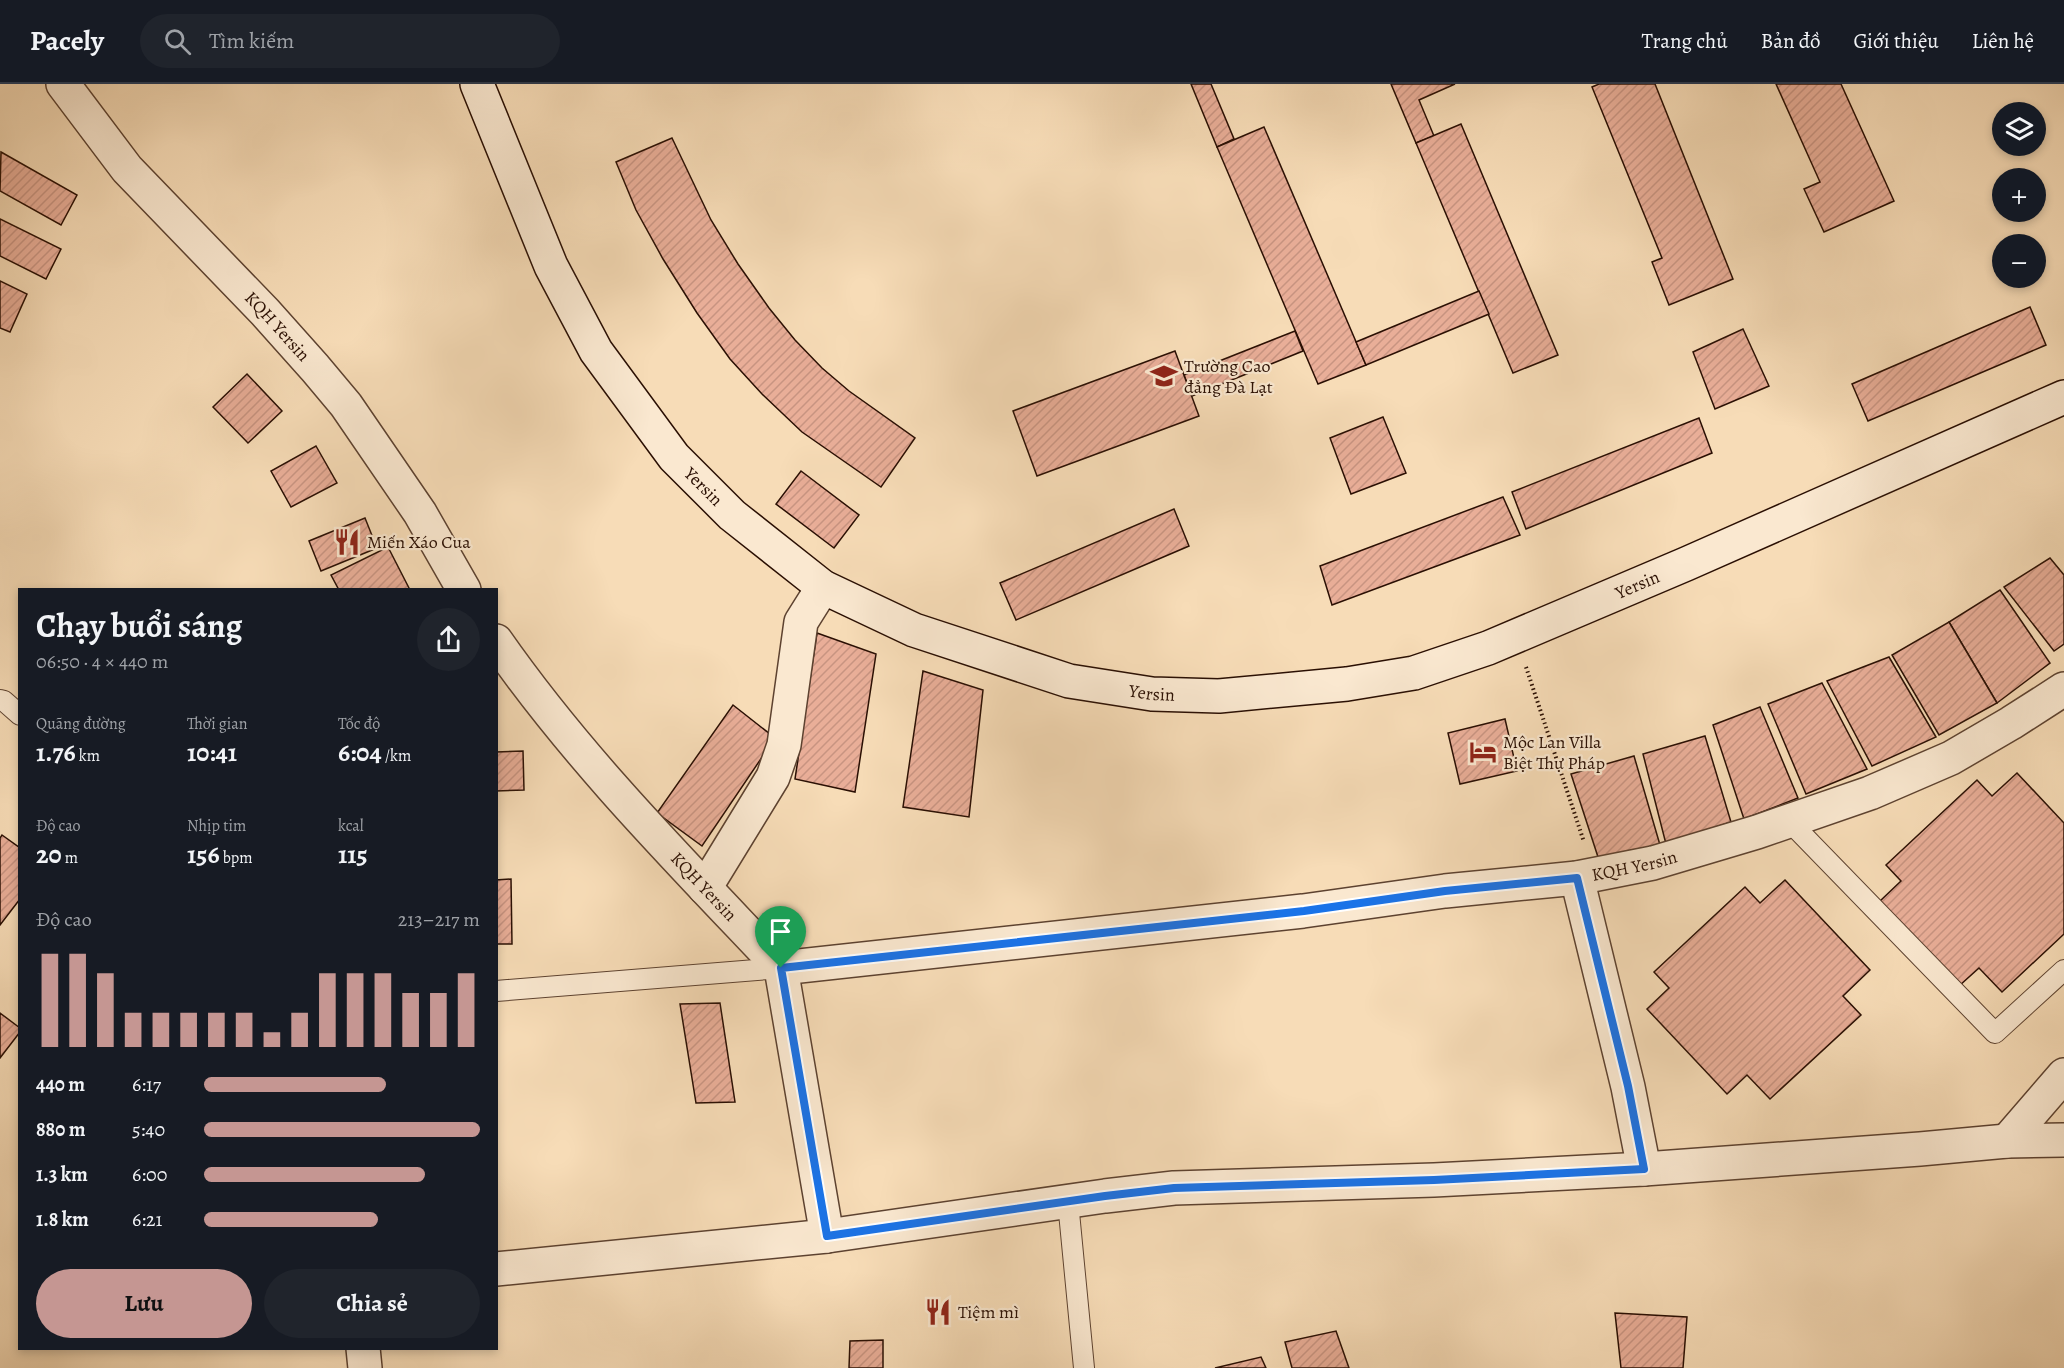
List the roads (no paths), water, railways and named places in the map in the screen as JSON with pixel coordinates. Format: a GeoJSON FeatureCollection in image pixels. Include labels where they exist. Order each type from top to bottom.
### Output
{"type":"FeatureCollection","features":[{"type":"Feature","properties":{"kind":"street","name":"KQH Yersin"},"geometry":{"type":"LineString","coordinates":[[63,84],[127,169],[265,312],[346,405],[420,513],[463,588]]}},
{"type":"Feature","properties":{"kind":"street","name":"Yersin"},"geometry":{"type":"LineString","coordinates":[[477,84],[551,266],[596,351],[674,457],[732,515],[823,587],[914,630],[1069,681],[1152,694],[1219,696],[1347,684],[1414,673],[1488,648],[1686,564],[2064,397]]}},
{"type":"Feature","properties":{"kind":"street"},"geometry":{"type":"LineString","coordinates":[[705,888],[773,777],[784,745],[801,622],[823,587]]}},
{"type":"Feature","properties":{"kind":"street","name":"KQH Yersin"},"geometry":{"type":"LineString","coordinates":[[498,644],[529,689],[621,796],[781,968],[1304,911],[1445,891],[1586,876],[1653,863],[1870,793],[1951,758],[2064,689]]}},
{"type":"Feature","properties":{"kind":"street"},"geometry":{"type":"LineString","coordinates":[[1586,876],[1644,1169]]}},
{"type":"Feature","properties":{"kind":"street"},"geometry":{"type":"LineString","coordinates":[[781,968],[827,1236]]}},
{"type":"Feature","properties":{"kind":"street"},"geometry":{"type":"LineString","coordinates":[[2007,1141],[2064,1075]]}},
{"type":"Feature","properties":{"kind":"street"},"geometry":{"type":"LineString","coordinates":[[498,1269],[827,1236],[1174,1188],[1434,1180],[1644,1169],[2007,1141],[2064,1140]]}},
{"type":"Feature","properties":{"kind":"street"},"geometry":{"type":"LineString","coordinates":[[363,1350],[365,1368]]}},
{"type":"Feature","properties":{"kind":"lane"},"geometry":{"type":"LineString","coordinates":[[0,700],[18,713]]}},
{"type":"Feature","properties":{"kind":"lane"},"geometry":{"type":"LineString","coordinates":[[1789,821],[1995,1034],[2064,970]]}},
{"type":"Feature","properties":{"kind":"lane"},"geometry":{"type":"LineString","coordinates":[[498,992],[781,968]]}},
{"type":"Feature","properties":{"kind":"lane"},"geometry":{"type":"LineString","coordinates":[[1068,1202],[1084,1368]]}},
{"type":"Feature","properties":{"kind":"place","name":"Trường Cao đẳng Đà Lạt"},"geometry":{"type":"Point","coordinates":[1164,376]}},
{"type":"Feature","properties":{"kind":"place","name":"Miến Xáo Cua"},"geometry":{"type":"Point","coordinates":[347,542]}},
{"type":"Feature","properties":{"kind":"place","name":"Mộc Lan Villa Biệt Thự Pháp"},"geometry":{"type":"Point","coordinates":[1483,752]}},
{"type":"Feature","properties":{"kind":"place","name":"Tiệm mì"},"geometry":{"type":"Point","coordinates":[938,1312]}}]}
